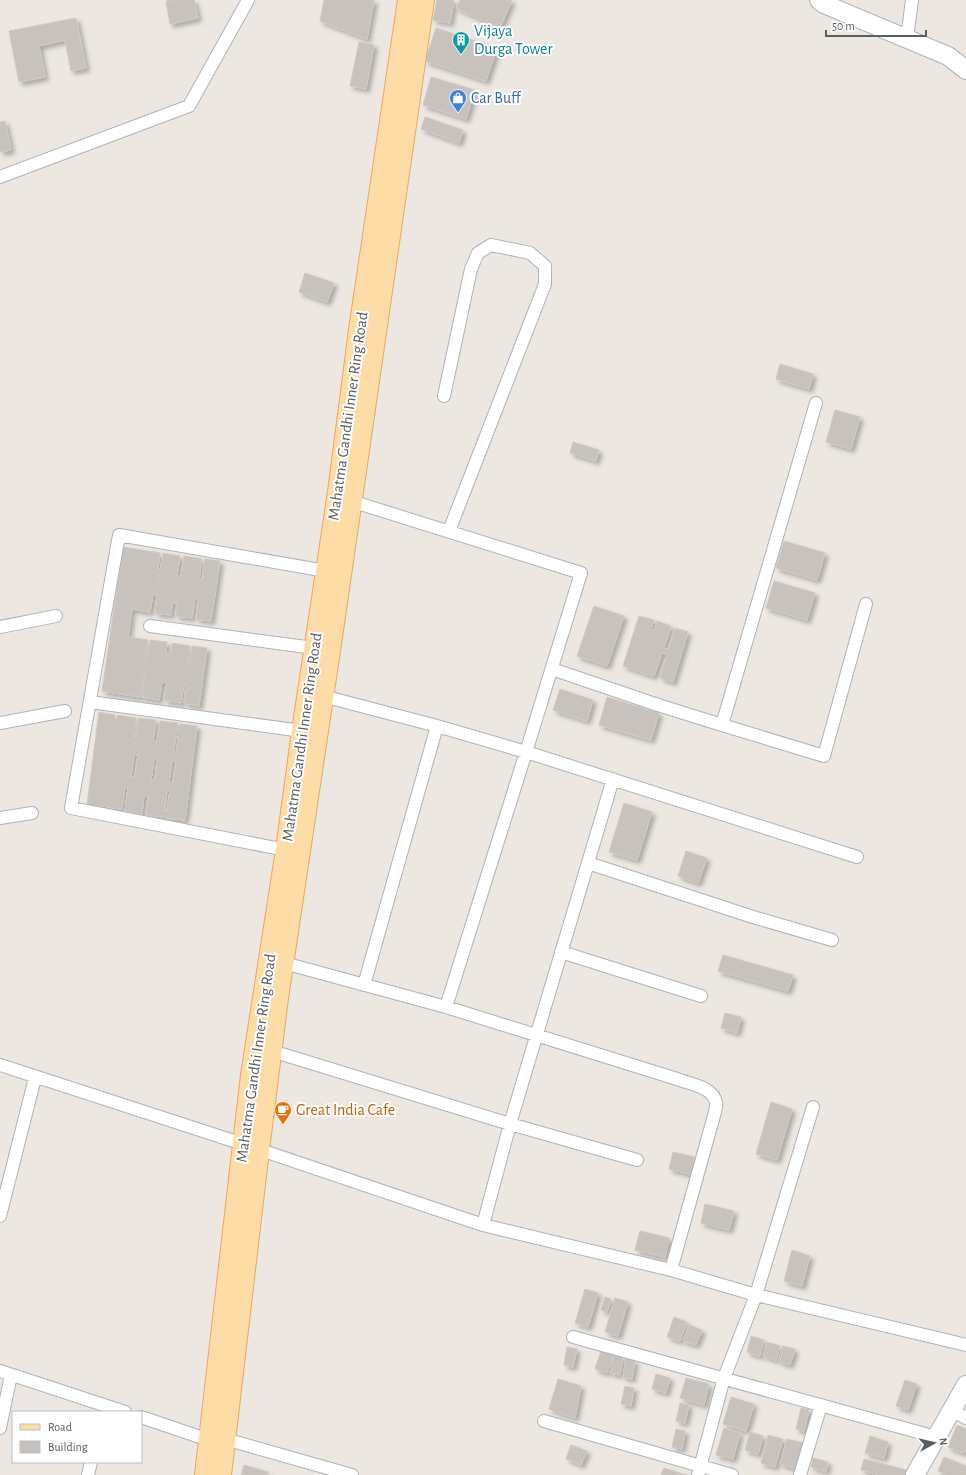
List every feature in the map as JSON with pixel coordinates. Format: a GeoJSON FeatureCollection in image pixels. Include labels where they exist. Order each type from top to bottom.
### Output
{"type":"FeatureCollection","features":[{"type":"Feature","properties":{"kind":"main road","name":"Mahatma Gandhi Inner Ring Road"},"geometry":{"type":"LineString","coordinates":[[251,1147],[251,1075],[286,850],[361,314],[408,0]]}},
{"type":"Feature","properties":{"kind":"main road","name":"Mahatma Gandhi Inner Ring Road"},"geometry":{"type":"LineString","coordinates":[[205,1475],[217,1439],[251,1147],[272,1051],[424,0]]}},
{"type":"Feature","properties":{"kind":"main road"},"geometry":{"type":"LineString","coordinates":[[823,1],[948,56],[966,70]]}},
{"type":"Feature","properties":{"kind":"main road"},"geometry":{"type":"LineString","coordinates":[[915,1475],[936,1437],[959,1414],[966,1385]]}},
{"type":"Feature","properties":{"kind":"main road","name":"Mahatma Gandhi Inner Ring Road"},"geometry":{"type":"LineString","coordinates":[[217,1439],[221,1475]]}},
{"type":"Feature","properties":{"kind":"street"},"geometry":{"type":"LineString","coordinates":[[0,177],[189,106],[248,0]]}},
{"type":"Feature","properties":{"kind":"street"},"geometry":{"type":"LineString","coordinates":[[907,39],[912,0]]}},
{"type":"Feature","properties":{"kind":"street"},"geometry":{"type":"LineString","coordinates":[[444,396],[471,269],[478,253],[491,245],[530,253],[545,266],[545,284],[449,531]]}},
{"type":"Feature","properties":{"kind":"street"},"geometry":{"type":"LineString","coordinates":[[722,725],[816,403]]}},
{"type":"Feature","properties":{"kind":"street"},"geometry":{"type":"LineString","coordinates":[[351,501],[581,573],[446,1007]]}},
{"type":"Feature","properties":{"kind":"street"},"geometry":{"type":"LineString","coordinates":[[286,850],[71,808],[119,535],[326,571]]}},
{"type":"Feature","properties":{"kind":"street"},"geometry":{"type":"LineString","coordinates":[[552,669],[658,705],[824,756],[866,604]]}},
{"type":"Feature","properties":{"kind":"street"},"geometry":{"type":"LineString","coordinates":[[0,627],[56,616]]}},
{"type":"Feature","properties":{"kind":"street"},"geometry":{"type":"LineString","coordinates":[[150,626],[314,648]]}},
{"type":"Feature","properties":{"kind":"street"},"geometry":{"type":"LineString","coordinates":[[323,696],[437,726],[526,752],[857,857]]}},
{"type":"Feature","properties":{"kind":"street"},"geometry":{"type":"LineString","coordinates":[[90,702],[302,731]]}},
{"type":"Feature","properties":{"kind":"street"},"geometry":{"type":"LineString","coordinates":[[0,723],[65,711]]}},
{"type":"Feature","properties":{"kind":"street"},"geometry":{"type":"LineString","coordinates":[[364,985],[437,726]]}},
{"type":"Feature","properties":{"kind":"street"},"geometry":{"type":"LineString","coordinates":[[483,1225],[510,1124],[613,779]]}},
{"type":"Feature","properties":{"kind":"street"},"geometry":{"type":"LineString","coordinates":[[0,818],[32,813]]}},
{"type":"Feature","properties":{"kind":"street"},"geometry":{"type":"LineString","coordinates":[[588,863],[753,917],[832,940]]}},
{"type":"Feature","properties":{"kind":"street"},"geometry":{"type":"LineString","coordinates":[[561,952],[701,996]]}},
{"type":"Feature","properties":{"kind":"street"},"geometry":{"type":"LineString","coordinates":[[284,963],[446,1007],[677,1079],[706,1090],[713,1095],[716,1103],[715,1112],[671,1270]]}},
{"type":"Feature","properties":{"kind":"street"},"geometry":{"type":"LineString","coordinates":[[272,1051],[510,1124],[637,1160]]}},
{"type":"Feature","properties":{"kind":"street"},"geometry":{"type":"LineString","coordinates":[[0,1065],[35,1078],[251,1147],[483,1225],[671,1270],[756,1295],[966,1345]]}},
{"type":"Feature","properties":{"kind":"street"},"geometry":{"type":"LineString","coordinates":[[0,1216],[5,1174],[35,1078]]}},
{"type":"Feature","properties":{"kind":"street"},"geometry":{"type":"LineString","coordinates":[[699,1470],[724,1378],[756,1295],[813,1107]]}},
{"type":"Feature","properties":{"kind":"street"},"geometry":{"type":"LineString","coordinates":[[573,1337],[936,1437]]}},
{"type":"Feature","properties":{"kind":"street"},"geometry":{"type":"LineString","coordinates":[[0,1428],[5,1373],[103,1408],[120,1411]]}},
{"type":"Feature","properties":{"kind":"street"},"geometry":{"type":"LineString","coordinates":[[800,1475],[821,1405]]}},
{"type":"Feature","properties":{"kind":"street"},"geometry":{"type":"LineString","coordinates":[[142,1417],[352,1475]]}},
{"type":"Feature","properties":{"kind":"street"},"geometry":{"type":"LineString","coordinates":[[544,1421],[699,1470],[732,1475]]}},
{"type":"Feature","properties":{"kind":"street"},"geometry":{"type":"LineString","coordinates":[[88,1475],[91,1463]]}},
{"type":"Feature","properties":{"kind":"building"},"geometry":{"type":"Polygon","coordinates":[[[194,0],[198,18],[170,24],[166,1],[194,0]]]}},
{"type":"Feature","properties":{"kind":"building"},"geometry":{"type":"Polygon","coordinates":[[[324,0],[374,0],[367,39],[320,21],[324,0]]]}},
{"type":"Feature","properties":{"kind":"building"},"geometry":{"type":"Polygon","coordinates":[[[437,0],[454,0],[450,23],[433,20],[437,0]]]}},
{"type":"Feature","properties":{"kind":"building"},"geometry":{"type":"Polygon","coordinates":[[[460,0],[512,0],[500,28],[456,8],[460,0]]]}},
{"type":"Feature","properties":{"kind":"building"},"geometry":{"type":"Polygon","coordinates":[[[76,18],[86,68],[71,71],[65,40],[39,46],[45,77],[19,82],[9,31],[76,18]]]}},
{"type":"Feature","properties":{"kind":"building","name":"Vijaya Durga Tower"},"geometry":{"type":"Polygon","coordinates":[[[436,28],[497,48],[486,81],[425,61],[436,28]]]}},
{"type":"Feature","properties":{"kind":"building"},"geometry":{"type":"Polygon","coordinates":[[[359,42],[374,45],[366,89],[350,86],[359,42]]]}},
{"type":"Feature","properties":{"kind":"building"},"geometry":{"type":"Polygon","coordinates":[[[431,77],[475,90],[466,119],[423,105],[431,77]]]}},
{"type":"Feature","properties":{"kind":"building"},"geometry":{"type":"Polygon","coordinates":[[[425,117],[463,130],[459,143],[421,129],[425,117]]]}},
{"type":"Feature","properties":{"kind":"building"},"geometry":{"type":"Polygon","coordinates":[[[5,121],[11,150],[0,152],[0,122],[5,121]]]}},
{"type":"Feature","properties":{"kind":"building"},"geometry":{"type":"Polygon","coordinates":[[[305,273],[334,283],[327,302],[299,292],[305,273]]]}},
{"type":"Feature","properties":{"kind":"building"},"geometry":{"type":"Polygon","coordinates":[[[780,364],[813,374],[809,389],[776,379],[780,364]]]}},
{"type":"Feature","properties":{"kind":"building"},"geometry":{"type":"Polygon","coordinates":[[[835,410],[860,417],[851,449],[826,442],[835,410]]]}},
{"type":"Feature","properties":{"kind":"building"},"geometry":{"type":"Polygon","coordinates":[[[573,442],[599,450],[596,461],[570,453],[573,442]]]}},
{"type":"Feature","properties":{"kind":"building"},"geometry":{"type":"Polygon","coordinates":[[[784,541],[825,553],[817,580],[776,568],[784,541]]]}},
{"type":"Feature","properties":{"kind":"building"},"geometry":{"type":"Polygon","coordinates":[[[123,547],[160,553],[156,583],[158,583],[163,553],[180,556],[177,576],[181,577],[184,556],[202,559],[199,579],[202,579],[205,559],[220,561],[211,621],[196,619],[198,598],[195,598],[192,618],[176,616],[177,604],[172,603],[171,615],[155,613],[157,595],[153,594],[150,612],[132,609],[128,637],[148,640],[145,660],[147,660],[150,640],[167,642],[166,653],[171,653],[172,643],[190,646],[187,665],[189,665],[192,646],[207,648],[199,706],[184,703],[186,684],[184,684],[181,703],[164,700],[167,683],[162,682],[159,700],[142,697],[145,673],[143,673],[140,697],[102,691],[123,547]]]}},
{"type":"Feature","properties":{"kind":"building"},"geometry":{"type":"Polygon","coordinates":[[[774,581],[815,593],[807,620],[766,608],[774,581]]]}},
{"type":"Feature","properties":{"kind":"building"},"geometry":{"type":"Polygon","coordinates":[[[594,606],[624,616],[607,666],[577,656],[594,606]]]}},
{"type":"Feature","properties":{"kind":"building"},"geometry":{"type":"Polygon","coordinates":[[[639,616],[654,620],[651,629],[654,630],[657,621],[671,626],[664,648],[668,650],[675,628],[688,632],[673,682],[660,678],[667,655],[662,653],[654,676],[640,672],[641,668],[639,668],[638,671],[623,666],[639,616]]]}},
{"type":"Feature","properties":{"kind":"building"},"geometry":{"type":"Polygon","coordinates":[[[560,689],[593,700],[587,721],[553,710],[560,689]]]}},
{"type":"Feature","properties":{"kind":"building"},"geometry":{"type":"Polygon","coordinates":[[[607,697],[659,713],[651,740],[599,725],[607,697]]]}},
{"type":"Feature","properties":{"kind":"building"},"geometry":{"type":"Polygon","coordinates":[[[99,712],[115,715],[115,719],[117,719],[118,715],[136,718],[133,743],[135,744],[138,718],[156,720],[153,741],[157,742],[160,721],[178,723],[173,755],[176,755],[180,724],[197,726],[185,820],[166,818],[170,790],[167,790],[164,817],[146,815],[148,796],[144,795],[142,814],[125,811],[128,788],[125,787],[122,809],[106,807],[107,805],[103,805],[103,807],[87,805],[99,712]],[[134,754],[131,777],[135,777],[138,755],[134,754]],[[154,759],[151,780],[155,780],[157,759],[154,759]],[[172,761],[169,782],[173,783],[176,761],[172,761]]]}},
{"type":"Feature","properties":{"kind":"building"},"geometry":{"type":"Polygon","coordinates":[[[624,803],[652,812],[637,860],[609,852],[624,803]]]}},
{"type":"Feature","properties":{"kind":"building"},"geometry":{"type":"Polygon","coordinates":[[[686,851],[707,858],[698,883],[678,876],[686,851]]]}},
{"type":"Feature","properties":{"kind":"building"},"geometry":{"type":"Polygon","coordinates":[[[723,955],[793,975],[788,991],[718,971],[723,955]]]}},
{"type":"Feature","properties":{"kind":"building"},"geometry":{"type":"Polygon","coordinates":[[[725,1013],[741,1017],[737,1033],[721,1028],[725,1013]]]}},
{"type":"Feature","properties":{"kind":"building"},"geometry":{"type":"Polygon","coordinates":[[[771,1102],[792,1109],[777,1160],[756,1154],[771,1102]]]}},
{"type":"Feature","properties":{"kind":"building"},"geometry":{"type":"Polygon","coordinates":[[[673,1152],[694,1157],[690,1174],[669,1169],[673,1152]]]}},
{"type":"Feature","properties":{"kind":"building"},"geometry":{"type":"Polygon","coordinates":[[[705,1204],[734,1211],[729,1230],[701,1223],[705,1204]]]}},
{"type":"Feature","properties":{"kind":"building"},"geometry":{"type":"Polygon","coordinates":[[[640,1231],[669,1238],[665,1257],[635,1250],[640,1231]]]}},
{"type":"Feature","properties":{"kind":"building"},"geometry":{"type":"Polygon","coordinates":[[[792,1250],[810,1256],[802,1286],[784,1281],[792,1250]]]}},
{"type":"Feature","properties":{"kind":"building"},"geometry":{"type":"Polygon","coordinates":[[[585,1289],[598,1293],[588,1327],[575,1323],[585,1289]]]}},
{"type":"Feature","properties":{"kind":"building"},"geometry":{"type":"Polygon","coordinates":[[[605,1297],[611,1299],[607,1312],[601,1310],[605,1297]]]}},
{"type":"Feature","properties":{"kind":"building"},"geometry":{"type":"Polygon","coordinates":[[[615,1298],[628,1302],[618,1336],[605,1332],[615,1298]]]}},
{"type":"Feature","properties":{"kind":"building"},"geometry":{"type":"Polygon","coordinates":[[[674,1317],[687,1322],[680,1341],[667,1337],[674,1317]]]}},
{"type":"Feature","properties":{"kind":"building"},"geometry":{"type":"Polygon","coordinates":[[[689,1325],[702,1330],[696,1345],[683,1341],[689,1325]]]}},
{"type":"Feature","properties":{"kind":"building"},"geometry":{"type":"Polygon","coordinates":[[[751,1336],[764,1340],[760,1356],[747,1352],[751,1336]]]}},
{"type":"Feature","properties":{"kind":"building"},"geometry":{"type":"Polygon","coordinates":[[[767,1342],[780,1346],[776,1360],[763,1356],[767,1342]]]}},
{"type":"Feature","properties":{"kind":"building"},"geometry":{"type":"Polygon","coordinates":[[[783,1346],[795,1349],[790,1365],[778,1361],[783,1346]]]}},
{"type":"Feature","properties":{"kind":"building"},"geometry":{"type":"Polygon","coordinates":[[[567,1347],[577,1349],[573,1367],[564,1365],[567,1347]]]}},
{"type":"Feature","properties":{"kind":"building"},"geometry":{"type":"Polygon","coordinates":[[[601,1351],[613,1355],[607,1373],[595,1369],[601,1351]]]}},
{"type":"Feature","properties":{"kind":"building"},"geometry":{"type":"Polygon","coordinates":[[[614,1355],[623,1357],[620,1375],[610,1373],[614,1355]]]}},
{"type":"Feature","properties":{"kind":"building"},"geometry":{"type":"Polygon","coordinates":[[[626,1359],[635,1361],[632,1379],[623,1377],[626,1359]]]}},
{"type":"Feature","properties":{"kind":"building"},"geometry":{"type":"Polygon","coordinates":[[[656,1374],[670,1378],[666,1393],[652,1389],[656,1374]]]}},
{"type":"Feature","properties":{"kind":"building"},"geometry":{"type":"Polygon","coordinates":[[[686,1378],[709,1384],[704,1405],[680,1398],[686,1378]]]}},
{"type":"Feature","properties":{"kind":"building"},"geometry":{"type":"Polygon","coordinates":[[[558,1379],[581,1386],[575,1418],[549,1409],[558,1379]]]}},
{"type":"Feature","properties":{"kind":"building"},"geometry":{"type":"Polygon","coordinates":[[[905,1380],[917,1384],[908,1410],[896,1406],[905,1380]]]}},
{"type":"Feature","properties":{"kind":"building"},"geometry":{"type":"Polygon","coordinates":[[[625,1386],[634,1388],[631,1406],[621,1404],[625,1386]]]}},
{"type":"Feature","properties":{"kind":"building"},"geometry":{"type":"Polygon","coordinates":[[[731,1397],[754,1404],[746,1431],[723,1424],[731,1397]]]}},
{"type":"Feature","properties":{"kind":"building"},"geometry":{"type":"Polygon","coordinates":[[[680,1403],[689,1405],[685,1423],[676,1421],[680,1403]]]}},
{"type":"Feature","properties":{"kind":"building"},"geometry":{"type":"Polygon","coordinates":[[[801,1408],[809,1410],[804,1431],[796,1429],[801,1408]]]}},
{"type":"Feature","properties":{"kind":"building"},"geometry":{"type":"Polygon","coordinates":[[[957,1425],[966,1429],[966,1448],[964,1453],[948,1447],[957,1425]]]}},
{"type":"Feature","properties":{"kind":"building"},"geometry":{"type":"Polygon","coordinates":[[[724,1428],[740,1433],[733,1459],[716,1455],[724,1428]]]}},
{"type":"Feature","properties":{"kind":"building"},"geometry":{"type":"Polygon","coordinates":[[[676,1429],[685,1431],[682,1449],[672,1447],[676,1429]]]}},
{"type":"Feature","properties":{"kind":"building"},"geometry":{"type":"Polygon","coordinates":[[[750,1432],[763,1436],[758,1454],[745,1450],[750,1432]]]}},
{"type":"Feature","properties":{"kind":"building"},"geometry":{"type":"Polygon","coordinates":[[[768,1435],[783,1439],[775,1467],[761,1463],[768,1435]]]}},
{"type":"Feature","properties":{"kind":"building"},"geometry":{"type":"Polygon","coordinates":[[[870,1436],[888,1442],[884,1458],[865,1453],[870,1436]]]}},
{"type":"Feature","properties":{"kind":"building"},"geometry":{"type":"Polygon","coordinates":[[[787,1439],[804,1443],[797,1469],[780,1464],[787,1439]]]}},
{"type":"Feature","properties":{"kind":"building"},"geometry":{"type":"Polygon","coordinates":[[[571,1445],[587,1451],[581,1465],[566,1459],[571,1445]]]}},
{"type":"Feature","properties":{"kind":"building"},"geometry":{"type":"Polygon","coordinates":[[[944,1457],[966,1466],[966,1475],[947,1475],[938,1471],[944,1457]]]}},
{"type":"Feature","properties":{"kind":"building"},"geometry":{"type":"Polygon","coordinates":[[[813,1458],[828,1462],[826,1472],[811,1467],[813,1458]]]}},
{"type":"Feature","properties":{"kind":"building"},"geometry":{"type":"Polygon","coordinates":[[[864,1459],[910,1471],[909,1475],[881,1475],[861,1470],[864,1459]]]}},
{"type":"Feature","properties":{"kind":"building"},"geometry":{"type":"Polygon","coordinates":[[[244,1465],[268,1472],[267,1475],[241,1475],[244,1465]]]}},
{"type":"Feature","properties":{"kind":"building"},"geometry":{"type":"Polygon","coordinates":[[[664,1468],[686,1475],[661,1475],[664,1468]]]}},
{"type":"Feature","properties":{"kind":"place","name":"Vijaya Durga Tower"},"geometry":{"type":"Point","coordinates":[461,55]}},
{"type":"Feature","properties":{"kind":"place","name":"Car Buff"},"geometry":{"type":"Point","coordinates":[458,113]}},
{"type":"Feature","properties":{"kind":"place","name":"Great India Cafe"},"geometry":{"type":"Point","coordinates":[283,1125]}}]}
